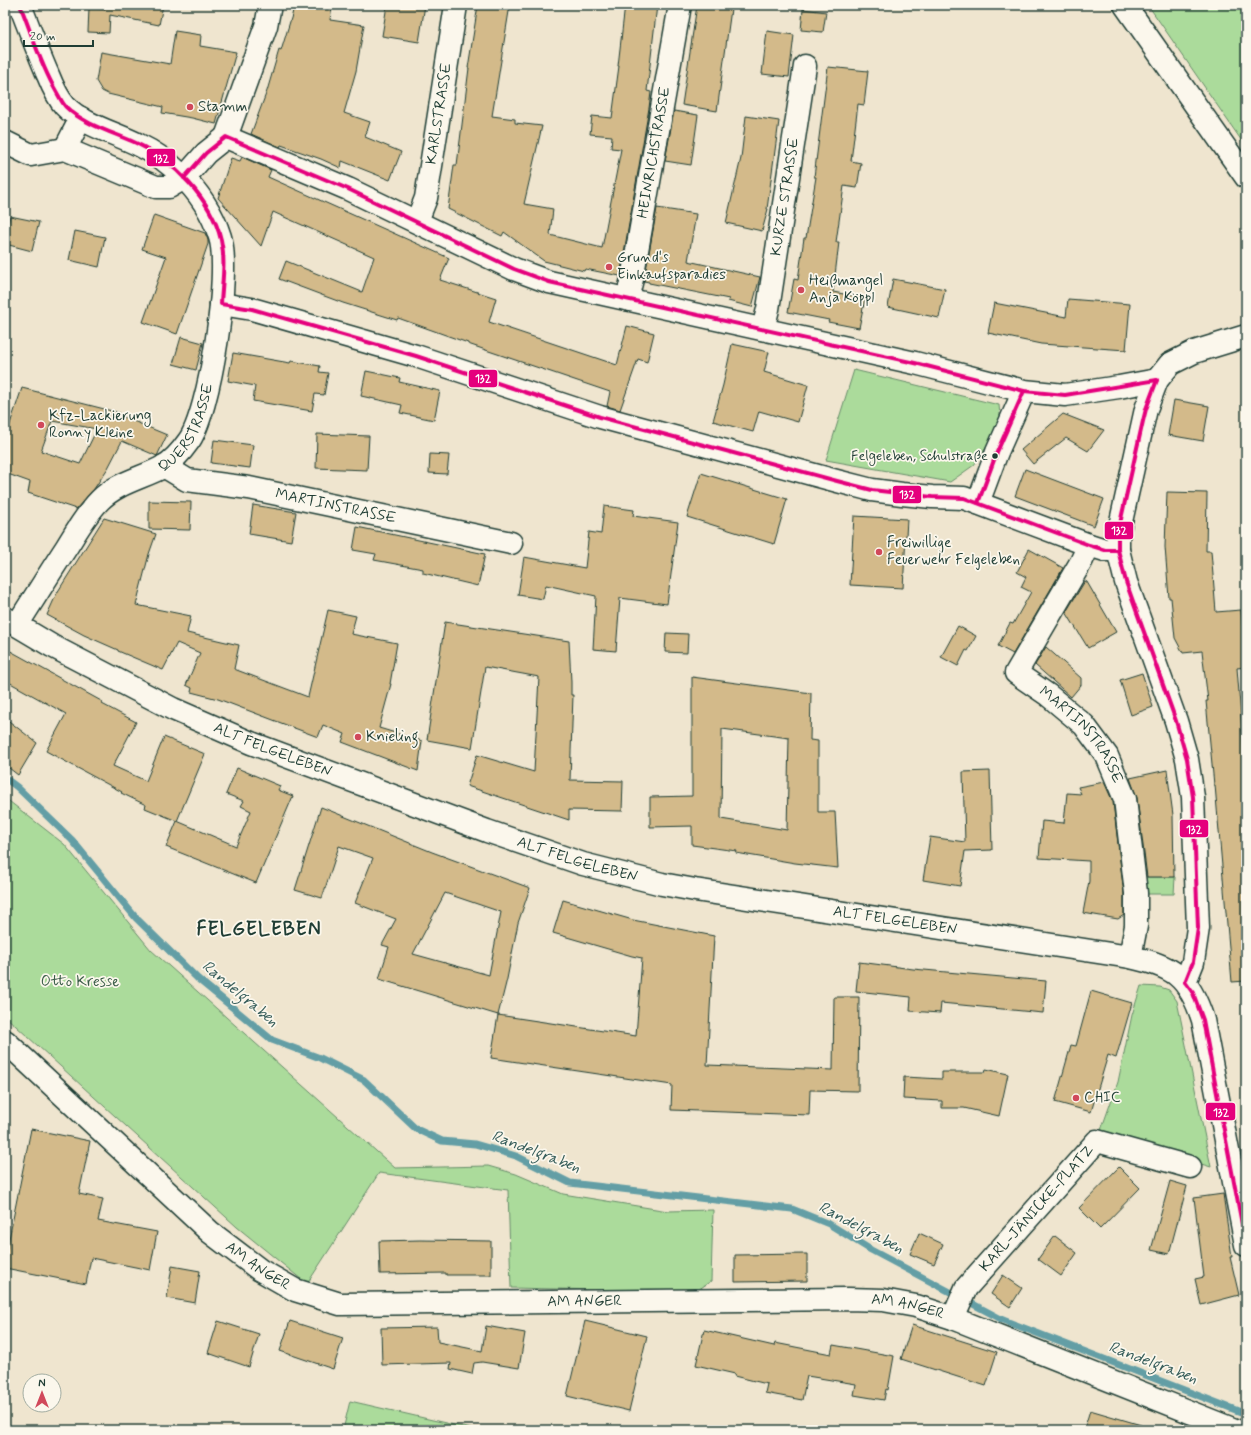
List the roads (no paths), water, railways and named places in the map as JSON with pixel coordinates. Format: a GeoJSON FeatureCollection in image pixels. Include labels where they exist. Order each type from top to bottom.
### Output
{"type":"FeatureCollection","features":[{"type":"Feature","properties":{"kind":"street","name":"QUERSTRASSE"},"geometry":{"type":"LineString","coordinates":[[11,622],[100,500],[116,488],[164,466],[175,458],[190,440],[201,413],[214,356],[221,304],[223,262],[221,239],[211,216],[198,195],[184,178],[155,154],[81,118],[65,106],[53,88],[20,5]]}},
{"type":"Feature","properties":{"kind":"street"},"geometry":{"type":"LineString","coordinates":[[5,142],[31,155],[65,149],[156,187],[170,187],[184,178],[206,153],[226,137],[266,26],[270,5]]}},
{"type":"Feature","properties":{"kind":"street","name":"KARLSTRASSE"},"geometry":{"type":"LineString","coordinates":[[417,221],[426,198],[456,5]]}},
{"type":"Feature","properties":{"kind":"street","name":"HEINRICHSTRASSE"},"geometry":{"type":"LineString","coordinates":[[627,299],[632,279],[680,5]]}},
{"type":"Feature","properties":{"kind":"street"},"geometry":{"type":"LineString","coordinates":[[1125,5],[1246,177]]}},
{"type":"Feature","properties":{"kind":"street","name":"KURZE STRASSE"},"geometry":{"type":"LineString","coordinates":[[763,329],[768,309],[805,66]]}},
{"type":"Feature","properties":{"kind":"street"},"geometry":{"type":"LineString","coordinates":[[65,149],[81,118]]}},
{"type":"Feature","properties":{"kind":"street"},"geometry":{"type":"LineString","coordinates":[[226,137],[348,189],[514,268],[548,282],[915,363],[1024,391],[1065,395],[1119,388],[1157,380]]}},
{"type":"Feature","properties":{"kind":"street"},"geometry":{"type":"LineString","coordinates":[[221,304],[252,309],[416,356],[600,417],[837,481],[872,490],[932,497],[964,498],[1089,545],[1105,550],[1118,550]]}},
{"type":"Feature","properties":{"kind":"street"},"geometry":{"type":"LineString","coordinates":[[1246,336],[1194,352],[1170,364],[1157,380],[1143,421],[1120,524],[1118,550],[1126,582],[1176,721],[1187,759],[1193,797],[1198,928],[1193,962],[1185,982],[1193,993],[1203,1020],[1242,1201],[1246,1245]]}},
{"type":"Feature","properties":{"kind":"street"},"geometry":{"type":"LineString","coordinates":[[978,502],[997,452],[1024,391]]}},
{"type":"Feature","properties":{"kind":"street","name":"MARTINSTRASSE"},"geometry":{"type":"LineString","coordinates":[[164,466],[187,480],[249,488],[511,543]]}},
{"type":"Feature","properties":{"kind":"street","name":"MARTINSTRASSE"},"geometry":{"type":"LineString","coordinates":[[1089,545],[1016,673],[1048,695],[1084,725],[1107,756],[1126,799],[1136,893],[1136,926],[1130,957]]}},
{"type":"Feature","properties":{"kind":"street","name":"ALT FELGELEBEN"},"geometry":{"type":"LineString","coordinates":[[11,622],[52,646],[142,693],[211,726],[259,746],[487,831],[583,864],[695,890],[1130,957],[1157,963],[1167,968],[1185,982]]}},
{"type":"Feature","properties":{"kind":"street","name":"AM ANGER"},"geometry":{"type":"LineString","coordinates":[[5,1041],[210,1232],[260,1270],[295,1290],[340,1304],[848,1299],[883,1300],[916,1306],[953,1318],[1235,1430]]}},
{"type":"Feature","properties":{"kind":"street","name":"KARL-JÄNICKE-PLATZ"},"geometry":{"type":"LineString","coordinates":[[953,1318],[966,1288],[1097,1141],[1190,1166]]}},
{"type":"Feature","properties":{"kind":"waterway","name":"Randelgraben"},"geometry":{"type":"LineString","coordinates":[[5,778],[17,787],[72,840],[136,918],[198,979],[272,1040],[320,1058],[364,1080],[416,1129],[442,1141],[475,1144],[516,1156],[570,1183],[792,1209],[829,1224],[871,1250],[1003,1320],[1246,1414]]}},
{"type":"Feature","properties":{"kind":"place","name":"Stamm"},"geometry":{"type":"Point","coordinates":[190,107]}},
{"type":"Feature","properties":{"kind":"place","name":"Grund's Einkaufsparadies"},"geometry":{"type":"Point","coordinates":[609,267]}},
{"type":"Feature","properties":{"kind":"place","name":"Heißmangel Anja Köppl"},"geometry":{"type":"Point","coordinates":[801,290]}},
{"type":"Feature","properties":{"kind":"place","name":"Kfz-Lackierung Ronny Kleine"},"geometry":{"type":"Point","coordinates":[41,425]}},
{"type":"Feature","properties":{"kind":"place","name":"Felgeleben, Schulstraße"},"geometry":{"type":"Point","coordinates":[995,456]}},
{"type":"Feature","properties":{"kind":"place","name":"Freiwillige Feuerwehr Felgeleben"},"geometry":{"type":"Point","coordinates":[879,552]}},
{"type":"Feature","properties":{"kind":"place","name":"Knieling"},"geometry":{"type":"Point","coordinates":[358,737]}},
{"type":"Feature","properties":{"kind":"place","name":"CHIC"},"geometry":{"type":"Point","coordinates":[1076,1098]}},
{"type":"Feature","properties":{"kind":"district","name":"FELGELEBEN"},"geometry":{"type":"Point","coordinates":[259,929]}},
{"type":"Feature","properties":{"kind":"park label","name":"Otto Kresse"},"geometry":{"type":"Point","coordinates":[80,982]}}]}
